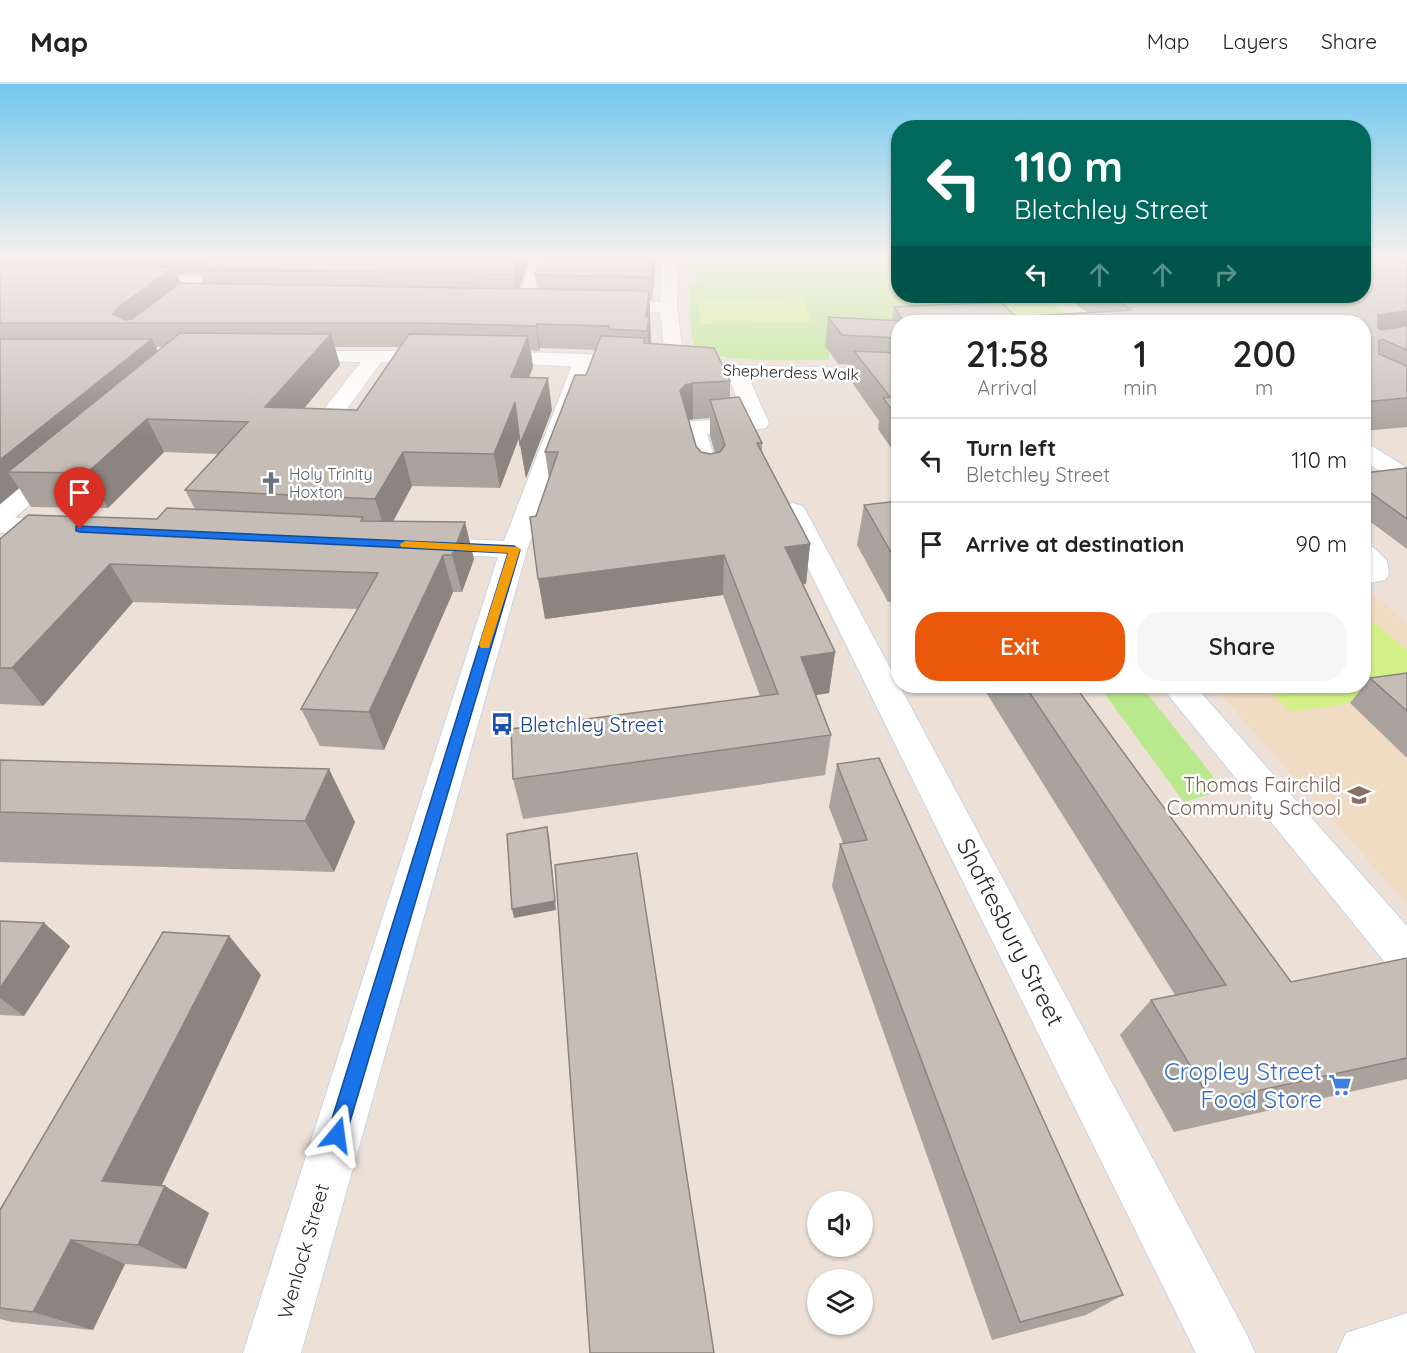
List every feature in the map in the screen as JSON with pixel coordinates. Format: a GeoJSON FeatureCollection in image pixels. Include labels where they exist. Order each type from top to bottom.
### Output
{"type":"FeatureCollection","features":[{"type":"Feature","properties":{"kind":"street"},"geometry":{"type":"LineString","coordinates":[[669,317],[673,347]]}},
{"type":"Feature","properties":{"kind":"street","name":"Shepherdess Walk"},"geometry":{"type":"LineString","coordinates":[[270,357],[464,357],[584,360],[736,371],[891,375]]}},
{"type":"Feature","properties":{"kind":"street"},"geometry":{"type":"LineString","coordinates":[[328,419],[375,357]]}},
{"type":"Feature","properties":{"kind":"street","name":"Wenlock Street"},"geometry":{"type":"LineString","coordinates":[[272,1353],[514,550],[584,360]]}},
{"type":"Feature","properties":{"kind":"street"},"geometry":{"type":"LineString","coordinates":[[710,483],[694,428],[758,423],[736,371]]}},
{"type":"Feature","properties":{"kind":"street"},"geometry":{"type":"LineString","coordinates":[[0,518],[77,451]]}},
{"type":"Feature","properties":{"kind":"street"},"geometry":{"type":"LineString","coordinates":[[1371,458],[1407,478]]}},
{"type":"Feature","properties":{"kind":"street","name":"Shaftesbury Street"},"geometry":{"type":"LineString","coordinates":[[794,511],[1226,1353]]}},
{"type":"Feature","properties":{"kind":"street"},"geometry":{"type":"LineString","coordinates":[[0,525],[85,529]]}},
{"type":"Feature","properties":{"kind":"street"},"geometry":{"type":"LineString","coordinates":[[398,544],[514,550]]}},
{"type":"Feature","properties":{"kind":"street"},"geometry":{"type":"LineString","coordinates":[[1371,559],[1374,561],[1375,574],[1371,575]]}},
{"type":"Feature","properties":{"kind":"street"},"geometry":{"type":"LineString","coordinates":[[1183,693],[1407,957]]}},
{"type":"Feature","properties":{"kind":"street"},"geometry":{"type":"LineString","coordinates":[[1366,1353],[1407,1341]]}},
{"type":"Feature","properties":{"kind":"shaded area","name":"Thomas Fairchild Community School"},"geometry":{"type":"Polygon","coordinates":[[[1371,594],[1407,624],[1407,904],[1219,693],[1371,693],[1371,594]]]}},
{"type":"Feature","properties":{"kind":"green space"},"geometry":{"type":"Polygon","coordinates":[[[691,317],[891,317],[891,324],[828,346],[830,360],[726,357],[695,348],[691,317]]]}},
{"type":"Feature","properties":{"kind":"green space"},"geometry":{"type":"Polygon","coordinates":[[[700,317],[809,317],[811,322],[701,324],[700,317]]]}},
{"type":"Feature","properties":{"kind":"green space"},"geometry":{"type":"Polygon","coordinates":[[[1371,620],[1407,650],[1407,695],[1291,712],[1272,693],[1371,693],[1371,620]]]}},
{"type":"Feature","properties":{"kind":"green space"},"geometry":{"type":"Polygon","coordinates":[[[1104,693],[1147,693],[1224,790],[1184,802],[1104,693]]]}},
{"type":"Feature","properties":{"kind":"building"},"geometry":{"type":"Polygon","coordinates":[[[0,317],[119,317],[125,320],[134,317],[649,317],[647,331],[608,329],[609,326],[537,324],[536,326],[422,323],[0,323],[0,317]]]}},
{"type":"Feature","properties":{"kind":"building"},"geometry":{"type":"Polygon","coordinates":[[[828,317],[891,320],[891,338],[842,335],[828,317]]]}},
{"type":"Feature","properties":{"kind":"building"},"geometry":{"type":"Polygon","coordinates":[[[1371,317],[1378,317],[1378,328],[1381,330],[1407,326],[1407,350],[1382,339],[1379,341],[1379,354],[1407,366],[1407,398],[1371,401],[1371,317]]]}},
{"type":"Feature","properties":{"kind":"building"},"geometry":{"type":"Polygon","coordinates":[[[180,333],[331,334],[265,407],[357,410],[409,334],[528,336],[511,377],[548,378],[520,444],[515,402],[494,454],[403,452],[375,499],[185,490],[248,422],[147,419],[87,473],[8,472],[180,333]]]}},
{"type":"Feature","properties":{"kind":"building"},"geometry":{"type":"Polygon","coordinates":[[[601,336],[645,338],[644,343],[714,348],[730,381],[693,383],[685,385],[680,391],[696,446],[701,452],[710,454],[720,452],[725,445],[710,400],[739,397],[762,443],[757,443],[810,544],[785,547],[835,652],[801,657],[831,735],[513,779],[511,729],[778,694],[724,555],[538,579],[530,517],[536,516],[558,452],[545,452],[575,375],[586,375],[601,336]]]}},
{"type":"Feature","properties":{"kind":"building"},"geometry":{"type":"Polygon","coordinates":[[[0,339],[152,339],[0,460],[0,339]]]}},
{"type":"Feature","properties":{"kind":"building"},"geometry":{"type":"Polygon","coordinates":[[[854,351],[891,353],[891,409],[883,398],[890,397],[854,351]]]}},
{"type":"Feature","properties":{"kind":"building"},"geometry":{"type":"Polygon","coordinates":[[[1407,468],[1407,519],[1371,493],[1371,472],[1407,468]]]}},
{"type":"Feature","properties":{"kind":"building"},"geometry":{"type":"Polygon","coordinates":[[[891,502],[891,552],[864,505],[891,502]]]}},
{"type":"Feature","properties":{"kind":"building"},"geometry":{"type":"Polygon","coordinates":[[[167,508],[363,517],[361,521],[465,522],[452,555],[443,555],[369,712],[301,709],[378,573],[110,564],[12,668],[0,668],[0,539],[28,515],[157,519],[167,508]]]}},
{"type":"Feature","properties":{"kind":"building"},"geometry":{"type":"Polygon","coordinates":[[[1407,673],[1407,711],[1371,679],[1407,673]]]}},
{"type":"Feature","properties":{"kind":"building"},"geometry":{"type":"Polygon","coordinates":[[[1030,693],[1080,693],[1291,982],[1407,958],[1407,1058],[1211,1101],[1151,1000],[1226,985],[1030,693]]]}},
{"type":"Feature","properties":{"kind":"building"},"geometry":{"type":"Polygon","coordinates":[[[879,758],[1123,1295],[1020,1322],[840,844],[867,840],[837,764],[879,758]]]}},
{"type":"Feature","properties":{"kind":"building"},"geometry":{"type":"Polygon","coordinates":[[[0,760],[329,769],[305,821],[0,812],[0,760]]]}},
{"type":"Feature","properties":{"kind":"building"},"geometry":{"type":"Polygon","coordinates":[[[547,827],[555,901],[512,909],[507,834],[547,827]]]}},
{"type":"Feature","properties":{"kind":"building"},"geometry":{"type":"Polygon","coordinates":[[[637,853],[714,1353],[590,1353],[555,865],[637,853]]]}},
{"type":"Feature","properties":{"kind":"building"},"geometry":{"type":"Polygon","coordinates":[[[0,921],[44,923],[0,988],[0,921]]]}},
{"type":"Feature","properties":{"kind":"building"},"geometry":{"type":"Polygon","coordinates":[[[163,932],[229,936],[102,1181],[165,1186],[138,1245],[71,1240],[33,1312],[0,1308],[0,1210],[163,932]]]}},
{"type":"Feature","properties":{"kind":"slow traffic"},"geometry":{"type":"LineString","coordinates":[[405,544],[514,550],[485,645]]}},
{"type":"Feature","properties":{"kind":"place","name":"Holy Trinity Hoxton"},"geometry":{"type":"Point","coordinates":[271,483]}},
{"type":"Feature","properties":{"kind":"place","name":"Bletchley Street"},"geometry":{"type":"Point","coordinates":[502,724]}},
{"type":"Feature","properties":{"kind":"place","name":"Thomas Fairchild Community School"},"geometry":{"type":"Point","coordinates":[1359,795]}},
{"type":"Feature","properties":{"kind":"place","name":"Cropley Street Food Store"},"geometry":{"type":"Point","coordinates":[1340,1085]}},
{"type":"Feature","properties":{"kind":"route"},"geometry":{"type":"LineString","coordinates":[[80,529],[514,550],[337,1135]]}}]}
